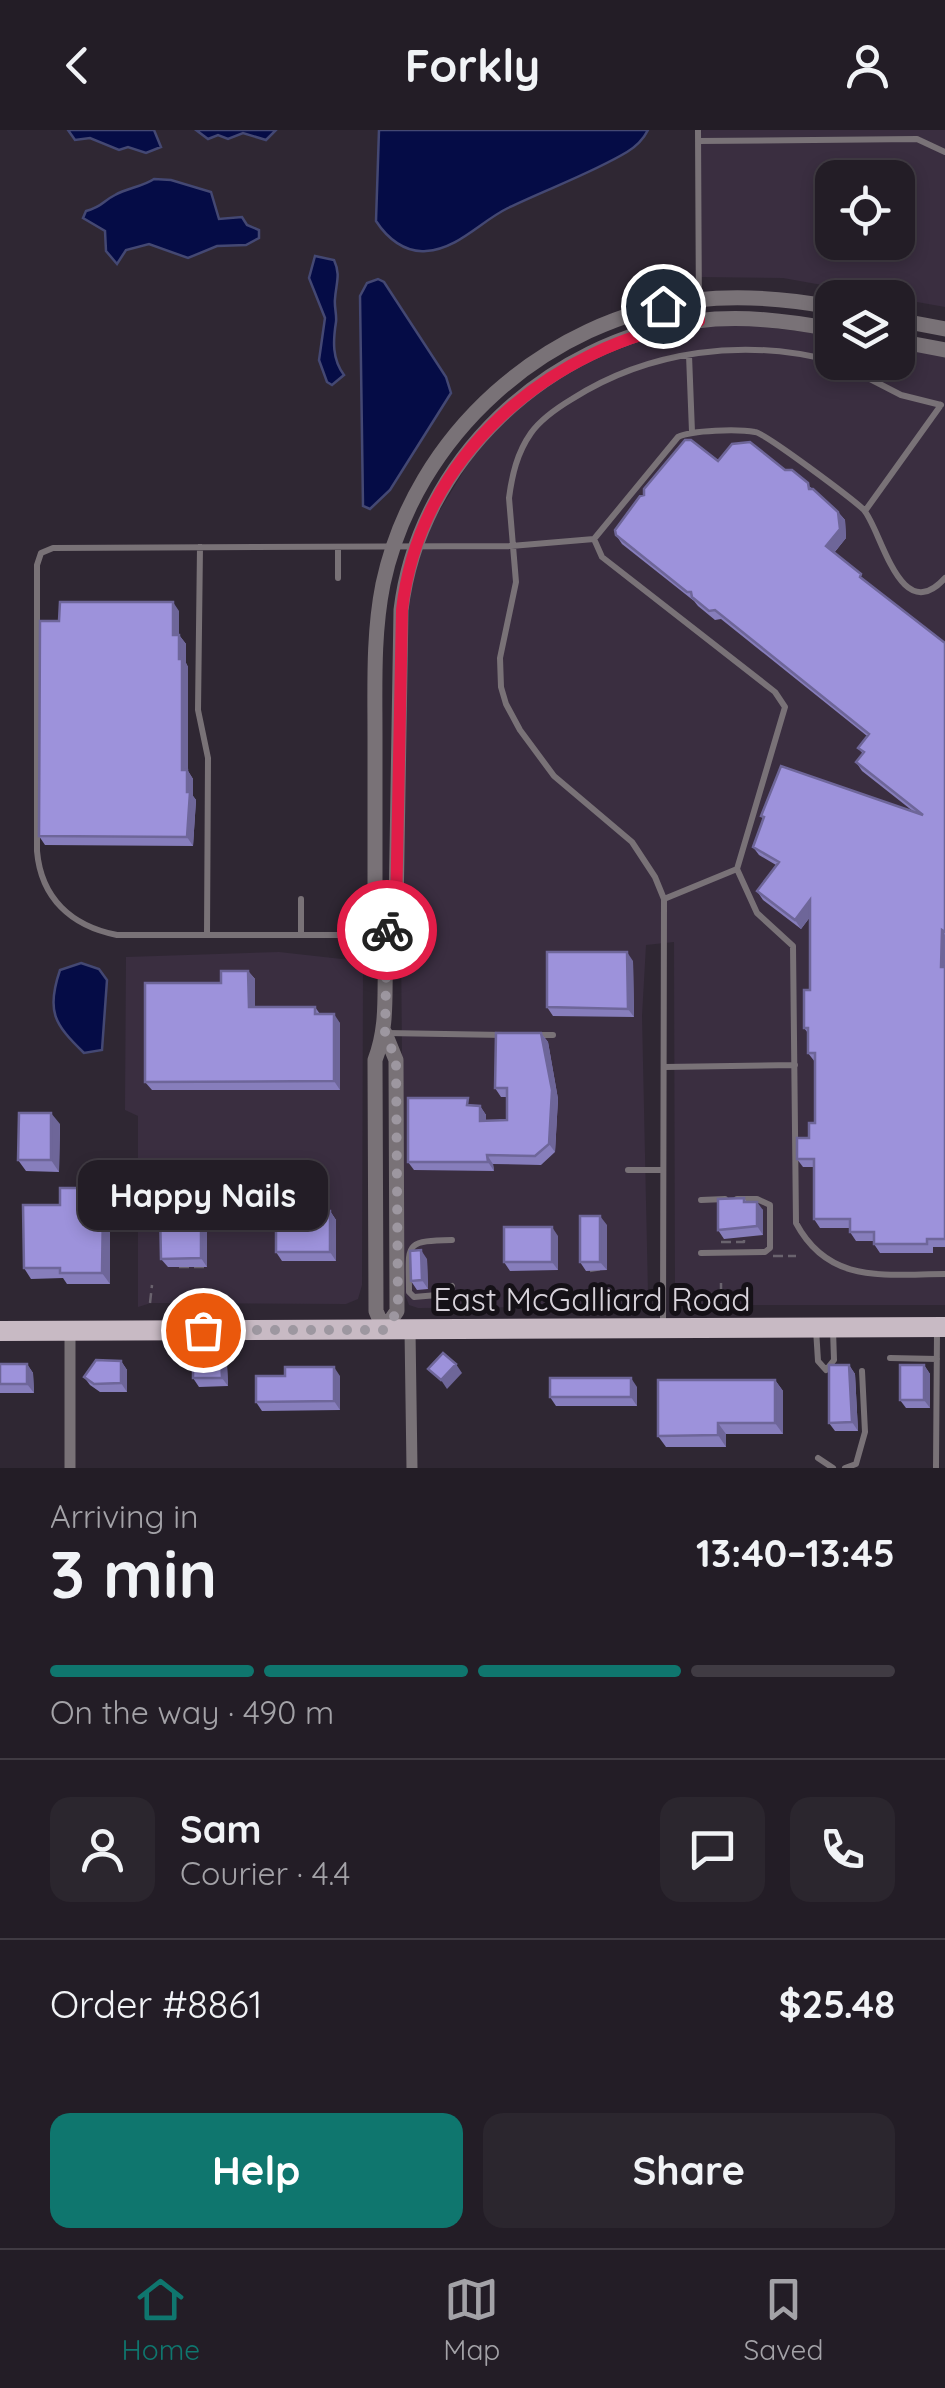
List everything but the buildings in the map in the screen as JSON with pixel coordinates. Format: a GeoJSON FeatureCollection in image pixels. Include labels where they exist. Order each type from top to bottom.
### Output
{"type":"FeatureCollection","features":[{"type":"Feature","properties":{"kind":"main road","name":"East McGalliard Road"},"geometry":{"type":"LineString","coordinates":[[0,1332],[941,1327]]}},
{"type":"Feature","properties":{"kind":"street"},"geometry":{"type":"LineString","coordinates":[[384,1330],[398,1311],[396,1060],[385,1033],[385,935],[375,911],[374,662],[378,611],[394,547],[411,502],[462,424],[522,370],[558,346],[608,323],[698,300],[787,300],[815,305]]}},
{"type":"Feature","properties":{"kind":"street"},"geometry":{"type":"LineString","coordinates":[[385,935],[396,910],[402,610],[416,547],[446,481],[478,439],[522,396],[551,374],[610,344],[699,321],[778,320],[815,326]]}},
{"type":"Feature","properties":{"kind":"street"},"geometry":{"type":"LineString","coordinates":[[915,323],[945,328]]}},
{"type":"Feature","properties":{"kind":"street"},"geometry":{"type":"LineString","coordinates":[[915,344],[945,350]]}},
{"type":"Feature","properties":{"kind":"street"},"geometry":{"type":"LineString","coordinates":[[410,1330],[412,1468]]}},
{"type":"Feature","properties":{"kind":"street"},"geometry":{"type":"LineString","coordinates":[[70,1331],[70,1468]]}},
{"type":"Feature","properties":{"kind":"lane"},"geometry":{"type":"LineString","coordinates":[[698,130],[699,321]]}},
{"type":"Feature","properties":{"kind":"lane"},"geometry":{"type":"LineString","coordinates":[[698,141],[917,139],[945,152]]}},
{"type":"Feature","properties":{"kind":"lane"},"geometry":{"type":"LineString","coordinates":[[663,1328],[664,900],[632,842],[554,776],[511,716],[500,674],[516,592],[511,484],[517,458],[531,432],[563,404],[616,375],[650,362],[689,355],[758,349],[815,356]]}},
{"type":"Feature","properties":{"kind":"lane"},"geometry":{"type":"LineString","coordinates":[[689,355],[692,432]]}},
{"type":"Feature","properties":{"kind":"lane"},"geometry":{"type":"LineString","coordinates":[[866,511],[943,406],[902,395],[871,380]]}},
{"type":"Feature","properties":{"kind":"lane"},"geometry":{"type":"LineString","coordinates":[[385,935],[117,935],[79,923],[51,897],[42,878],[37,850],[38,558],[46,550],[511,546],[594,538],[678,437],[692,432],[758,432],[866,511],[892,572],[901,580],[923,590],[935,588],[945,578]]}},
{"type":"Feature","properties":{"kind":"lane"},"geometry":{"type":"LineString","coordinates":[[594,538],[602,557],[772,690],[785,707],[738,869],[757,913],[793,946],[795,1215],[806,1242],[818,1255],[855,1272],[945,1274]]}},
{"type":"Feature","properties":{"kind":"lane"},"geometry":{"type":"LineString","coordinates":[[200,547],[198,710],[208,758],[207,935]]}},
{"type":"Feature","properties":{"kind":"lane"},"geometry":{"type":"LineString","coordinates":[[338,547],[338,578]]}},
{"type":"Feature","properties":{"kind":"lane"},"geometry":{"type":"LineString","coordinates":[[664,900],[738,869]]}},
{"type":"Feature","properties":{"kind":"lane"},"geometry":{"type":"LineString","coordinates":[[301,899],[301,935]]}},
{"type":"Feature","properties":{"kind":"lane"},"geometry":{"type":"LineString","coordinates":[[385,1033],[516,1035]]}},
{"type":"Feature","properties":{"kind":"lane"},"geometry":{"type":"LineString","coordinates":[[534,1035],[553,1035]]}},
{"type":"Feature","properties":{"kind":"lane"},"geometry":{"type":"LineString","coordinates":[[665,1066],[795,1065]]}},
{"type":"Feature","properties":{"kind":"lane"},"geometry":{"type":"LineString","coordinates":[[628,1170],[663,1170]]}},
{"type":"Feature","properties":{"kind":"lane"},"geometry":{"type":"LineString","coordinates":[[701,1200],[766,1200],[772,1221],[770,1248],[764,1252],[702,1253]]}},
{"type":"Feature","properties":{"kind":"lane"},"geometry":{"type":"LineString","coordinates":[[452,1240],[413,1244],[409,1252],[409,1292],[414,1297],[426,1297],[452,1286]]}},
{"type":"Feature","properties":{"kind":"lane"},"geometry":{"type":"LineString","coordinates":[[936,1468],[941,1327]]}},
{"type":"Feature","properties":{"kind":"lane"},"geometry":{"type":"LineString","coordinates":[[824,1328],[834,1360],[826,1370],[818,1361],[824,1328]]}},
{"type":"Feature","properties":{"kind":"lane"},"geometry":{"type":"LineString","coordinates":[[890,1358],[937,1359]]}},
{"type":"Feature","properties":{"kind":"lane"},"geometry":{"type":"LineString","coordinates":[[845,1468],[856,1464],[862,1451],[862,1371]]}},
{"type":"Feature","properties":{"kind":"lane"},"geometry":{"type":"LineString","coordinates":[[818,1458],[833,1468]]}},
{"type":"Feature","properties":{"kind":"path"},"geometry":{"type":"LineString","coordinates":[[723,1248],[721,1242],[744,1242],[744,1235]]}},
{"type":"Feature","properties":{"kind":"path"},"geometry":{"type":"LineString","coordinates":[[590,1270],[606,1270],[606,1255]]}},
{"type":"Feature","properties":{"kind":"path"},"geometry":{"type":"LineString","coordinates":[[168,1267],[206,1267]]}},
{"type":"Feature","properties":{"kind":"path"},"geometry":{"type":"LineString","coordinates":[[707,1305],[706,1294],[721,1294],[721,1283]]}},
{"type":"Feature","properties":{"kind":"path"},"geometry":{"type":"LineString","coordinates":[[150,1303],[152,1285]]}},
{"type":"Feature","properties":{"kind":"path"},"geometry":{"type":"LineString","coordinates":[[590,1286],[590,1306]]}},
{"type":"Feature","properties":{"kind":"shaded area"},"geometry":{"type":"Polygon","coordinates":[[[68,130],[154,130],[161,147],[146,153],[128,147],[119,150],[90,138],[75,140],[68,130]]]}},
{"type":"Feature","properties":{"kind":"shaded area"},"geometry":{"type":"Polygon","coordinates":[[[196,130],[276,130],[266,140],[243,133],[228,139],[218,135],[208,139],[196,130]]]}},
{"type":"Feature","properties":{"kind":"shaded area"},"geometry":{"type":"Polygon","coordinates":[[[379,130],[648,130],[637,145],[613,160],[498,213],[449,245],[426,251],[411,250],[397,243],[376,221],[379,130]]]}},
{"type":"Feature","properties":{"kind":"shaded area"},"geometry":{"type":"Polygon","coordinates":[[[697,130],[945,130],[945,307],[915,302],[915,280],[815,280],[815,284],[783,278],[697,277],[697,130]]]}},
{"type":"Feature","properties":{"kind":"shaded area"},"geometry":{"type":"Polygon","coordinates":[[[154,179],[211,192],[219,219],[242,217],[247,225],[259,230],[259,238],[246,245],[217,246],[188,258],[149,244],[126,250],[117,264],[106,251],[105,231],[83,218],[86,211],[154,179]]]}},
{"type":"Feature","properties":{"kind":"shaded area"},"geometry":{"type":"Polygon","coordinates":[[[315,256],[334,260],[337,270],[334,350],[344,375],[332,385],[327,382],[319,360],[325,318],[309,278],[315,256]]]}},
{"type":"Feature","properties":{"kind":"shaded area"},"geometry":{"type":"Polygon","coordinates":[[[378,279],[384,282],[446,377],[451,393],[390,490],[370,509],[363,506],[360,296],[367,283],[378,279]]]}},
{"type":"Feature","properties":{"kind":"shaded area"},"geometry":{"type":"Polygon","coordinates":[[[731,323],[815,333],[815,380],[915,380],[915,350],[945,355],[945,1305],[682,1305],[675,1296],[674,942],[646,945],[642,1016],[646,1306],[418,1308],[409,1305],[404,1292],[401,942],[404,622],[409,588],[431,525],[477,449],[509,414],[567,370],[668,330],[731,323]]]}},
{"type":"Feature","properties":{"kind":"shaded area"},"geometry":{"type":"Polygon","coordinates":[[[279,952],[360,961],[362,1285],[358,1299],[346,1304],[151,1303],[138,1307],[138,1116],[125,1110],[126,957],[279,952]]]}},
{"type":"Feature","properties":{"kind":"shaded area"},"geometry":{"type":"Polygon","coordinates":[[[81,963],[99,969],[107,980],[102,1050],[84,1053],[60,1025],[54,1007],[60,970],[81,963]]]}},
{"type":"Feature","properties":{"kind":"way so far"},"geometry":{"type":"LineString","coordinates":[[203,1330],[384,1330],[398,1311],[396,1060],[385,1033],[387,930]]}},
{"type":"Feature","properties":{"kind":"place","name":"Happy Nails"},"geometry":{"type":"Point","coordinates":[203,1330]}},
{"type":"Feature","properties":{"kind":"route"},"geometry":{"type":"LineString","coordinates":[[387,930],[396,910],[398,664],[404,589],[430,509],[471,448],[510,405],[551,374],[610,344],[699,321],[698,300],[663,306]]}}]}
